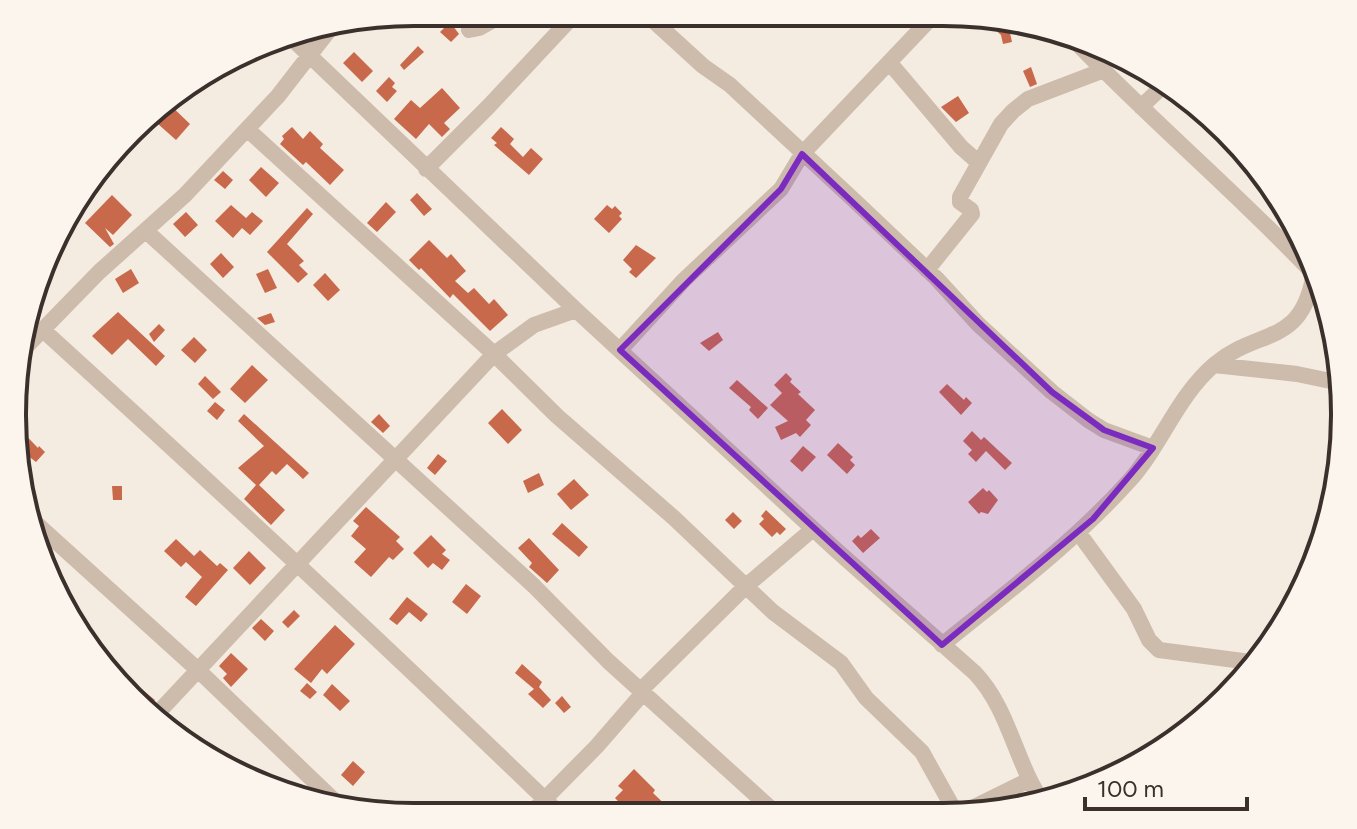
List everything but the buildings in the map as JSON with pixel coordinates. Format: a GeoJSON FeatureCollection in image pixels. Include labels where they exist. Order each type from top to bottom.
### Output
{"type":"FeatureCollection","features":[{"type":"Feature","properties":{"kind":"street"},"geometry":{"type":"LineString","coordinates":[[469,30],[483,26]]}},
{"type":"Feature","properties":{"kind":"street"},"geometry":{"type":"LineString","coordinates":[[426,169],[564,26]]}},
{"type":"Feature","properties":{"kind":"street"},"geometry":{"type":"LineString","coordinates":[[659,26],[703,66],[730,85],[927,270],[989,335],[1088,420],[1116,436],[1153,448]]}},
{"type":"Feature","properties":{"kind":"street"},"geometry":{"type":"LineString","coordinates":[[620,350],[684,280],[781,189],[802,154],[923,26]]}},
{"type":"Feature","properties":{"kind":"street"},"geometry":{"type":"LineString","coordinates":[[33,340],[247,129],[311,57],[325,36]]}},
{"type":"Feature","properties":{"kind":"street"},"geometry":{"type":"LineString","coordinates":[[298,44],[576,310],[990,689],[1036,792]]}},
{"type":"Feature","properties":{"kind":"street"},"geometry":{"type":"LineString","coordinates":[[1089,55],[1297,257]]}},
{"type":"Feature","properties":{"kind":"street"},"geometry":{"type":"LineString","coordinates":[[889,62],[961,147],[979,163]]}},
{"type":"Feature","properties":{"kind":"street"},"geometry":{"type":"LineString","coordinates":[[927,270],[972,214],[959,199],[1001,124],[1028,99],[1104,70]]}},
{"type":"Feature","properties":{"kind":"street"},"geometry":{"type":"LineString","coordinates":[[1141,107],[1158,91]]}},
{"type":"Feature","properties":{"kind":"street"},"geometry":{"type":"LineString","coordinates":[[247,129],[746,586],[800,634],[841,663],[866,698],[922,752],[949,803]]}},
{"type":"Feature","properties":{"kind":"street"},"geometry":{"type":"LineString","coordinates":[[146,231],[534,586],[641,692],[765,803]]}},
{"type":"Feature","properties":{"kind":"street"},"geometry":{"type":"LineString","coordinates":[[942,645],[1078,532],[1129,481],[1191,390],[1214,365],[1257,340],[1288,327],[1298,318],[1310,290]]}},
{"type":"Feature","properties":{"kind":"street"},"geometry":{"type":"LineString","coordinates":[[161,709],[494,354],[534,325],[576,310]]}},
{"type":"Feature","properties":{"kind":"street"},"geometry":{"type":"LineString","coordinates":[[43,330],[299,565],[548,803]]}},
{"type":"Feature","properties":{"kind":"street"},"geometry":{"type":"LineString","coordinates":[[1214,365],[1329,381]]}},
{"type":"Feature","properties":{"kind":"street"},"geometry":{"type":"LineString","coordinates":[[542,803],[597,746],[641,692],[746,586],[813,529]]}},
{"type":"Feature","properties":{"kind":"street"},"geometry":{"type":"LineString","coordinates":[[44,531],[198,670],[326,793]]}},
{"type":"Feature","properties":{"kind":"street"},"geometry":{"type":"LineString","coordinates":[[1078,532],[1134,609],[1149,640],[1159,650],[1243,661]]}},
{"type":"Feature","properties":{"kind":"street"},"geometry":{"type":"LineString","coordinates":[[988,800],[1029,780]]}},
{"type":"Feature","properties":{"kind":"highlighted area"},"geometry":{"type":"Polygon","coordinates":[[[802,154],[1052,392],[1104,430],[1153,448],[1093,519],[942,645],[620,350],[781,189],[802,154]]]}}]}
